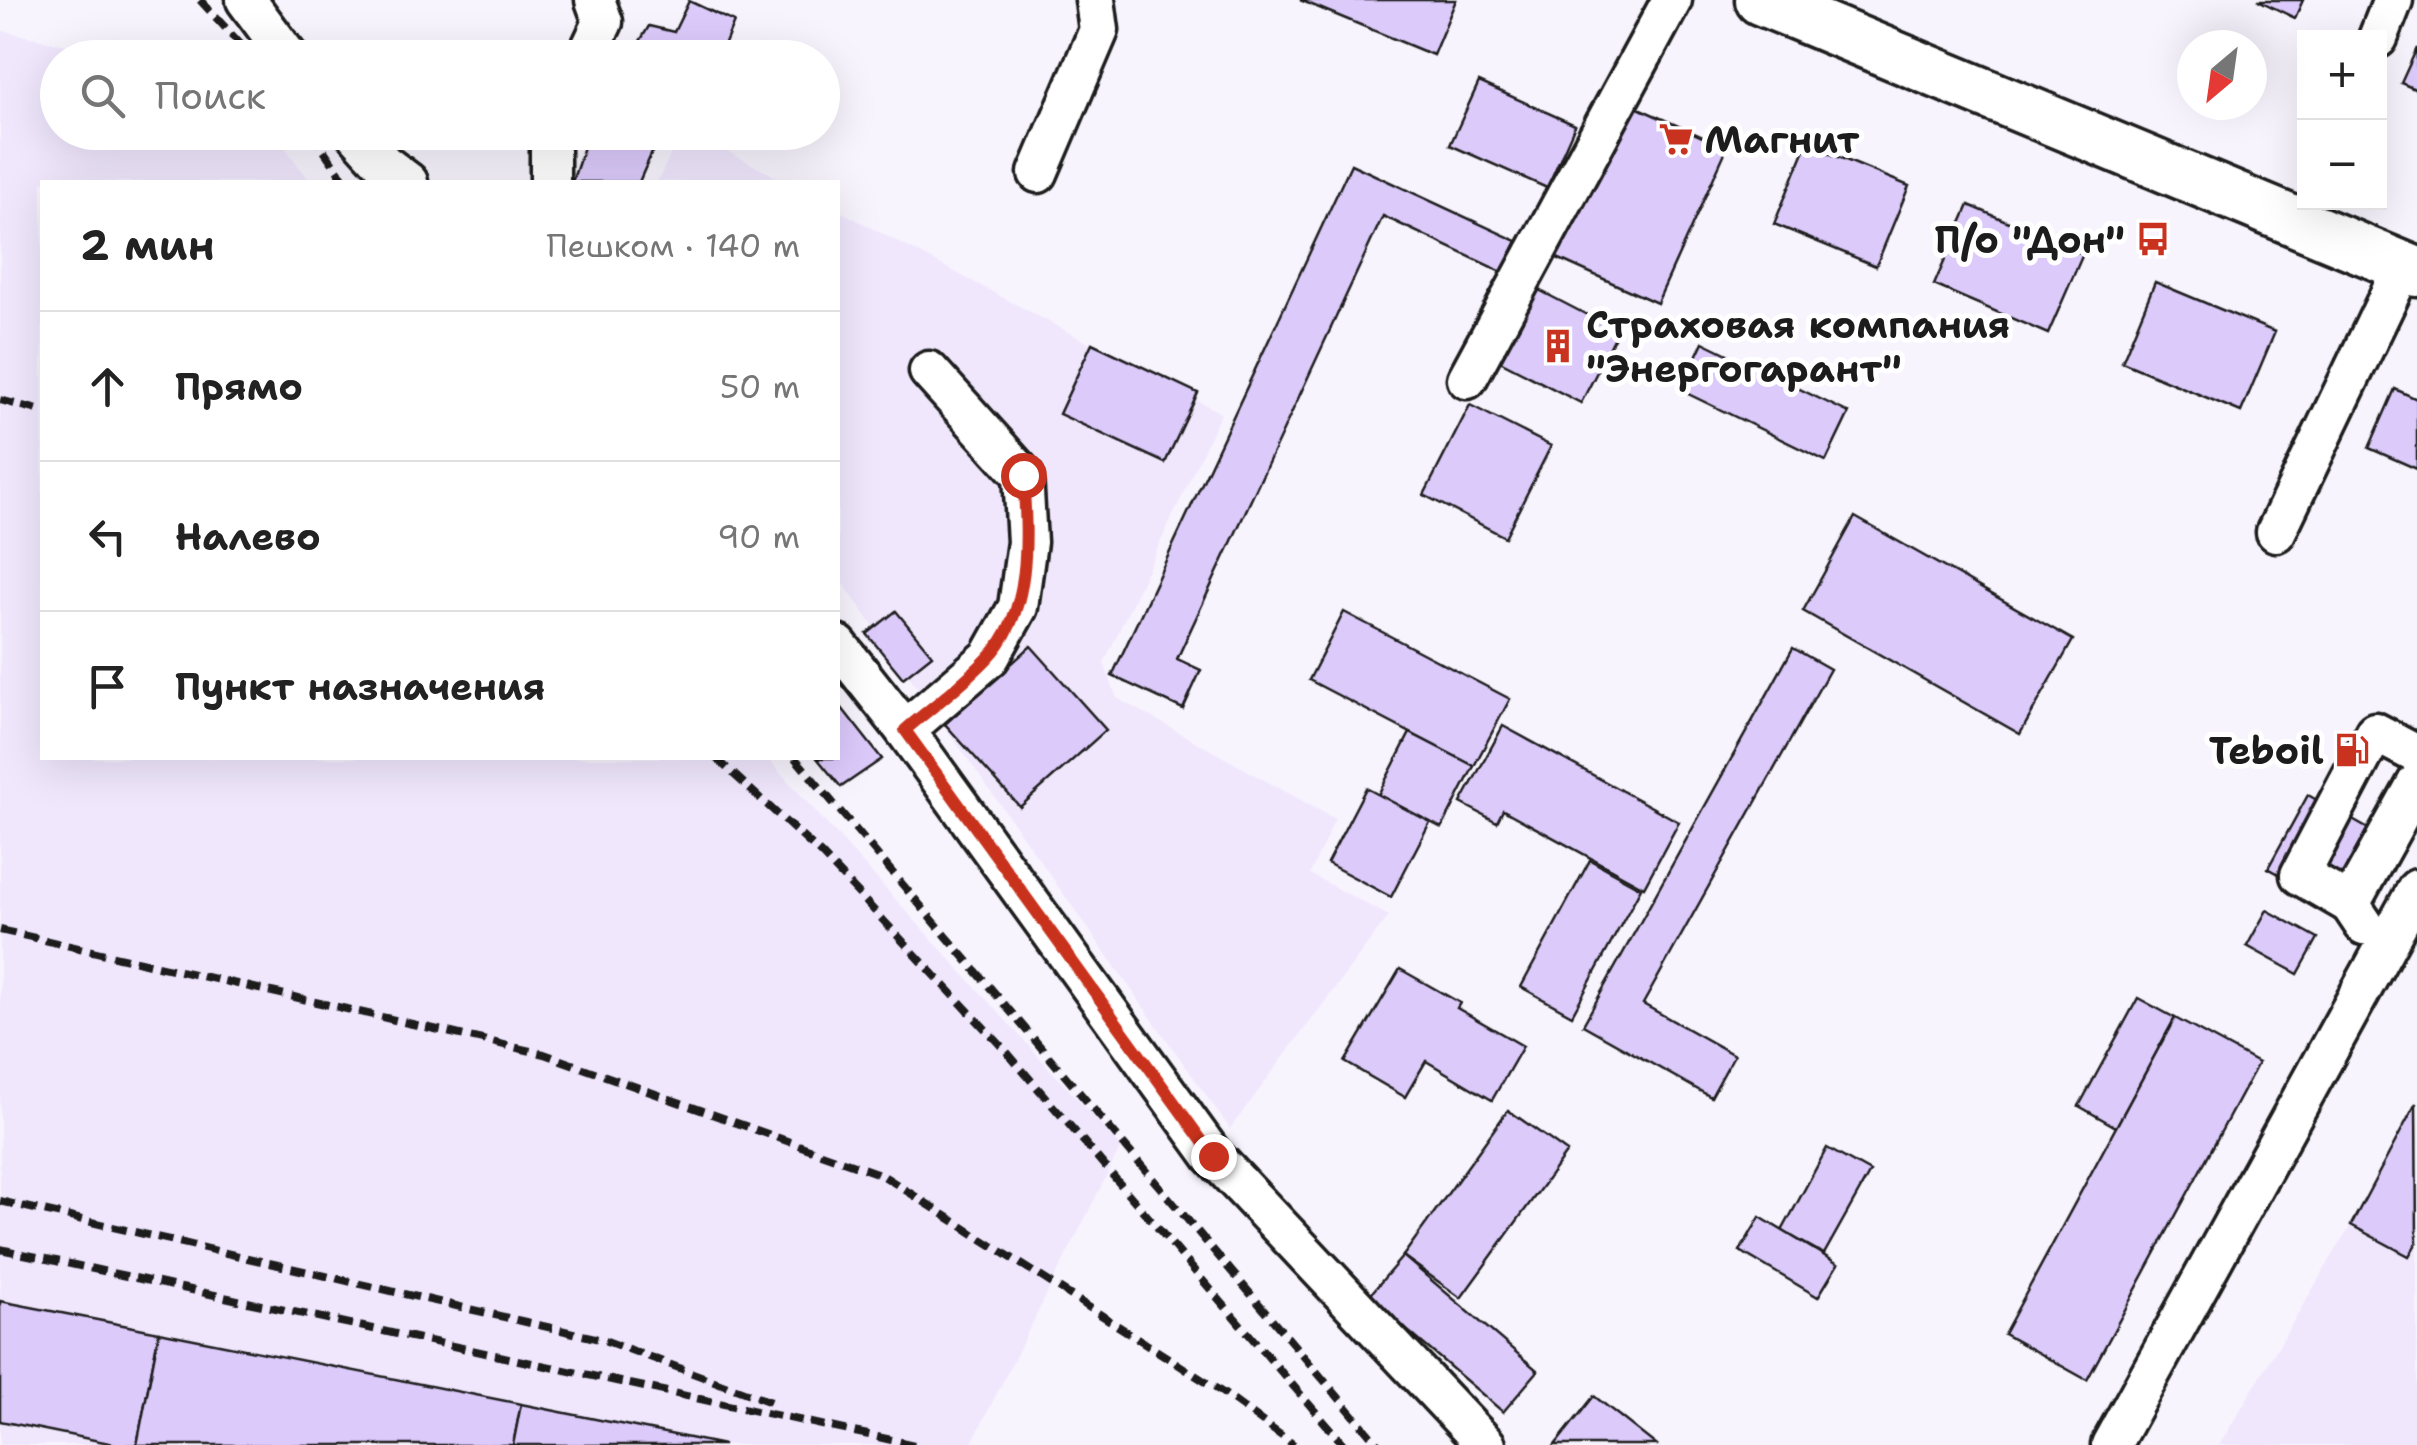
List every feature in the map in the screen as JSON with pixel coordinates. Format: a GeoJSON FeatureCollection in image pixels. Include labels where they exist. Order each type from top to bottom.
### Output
{"type":"FeatureCollection","features":[{"type":"Feature","properties":{"kind":"main road"},"geometry":{"type":"LineString","coordinates":[[1760,0],[2309,213],[2410,270]]}},
{"type":"Feature","properties":{"kind":"street"},"geometry":{"type":"LineString","coordinates":[[246,0],[275,40]]}},
{"type":"Feature","properties":{"kind":"street"},"geometry":{"type":"LineString","coordinates":[[595,0],[604,22],[595,40]]}},
{"type":"Feature","properties":{"kind":"street"},"geometry":{"type":"LineString","coordinates":[[1038,173],[1099,30],[1094,0]]}},
{"type":"Feature","properties":{"kind":"street"},"geometry":{"type":"LineString","coordinates":[[1468,378],[1672,0]]}},
{"type":"Feature","properties":{"kind":"street"},"geometry":{"type":"LineString","coordinates":[[2381,30],[2393,0]]}},
{"type":"Feature","properties":{"kind":"street"},"geometry":{"type":"LineString","coordinates":[[371,150],[405,180]]}},
{"type":"Feature","properties":{"kind":"street"},"geometry":{"type":"LineString","coordinates":[[550,150],[550,180]]}},
{"type":"Feature","properties":{"kind":"street"},"geometry":{"type":"LineString","coordinates":[[2276,532],[2410,270]]}},
{"type":"Feature","properties":{"kind":"street"},"geometry":{"type":"LineString","coordinates":[[905,730],[990,656],[1018,607],[1027,542],[1023,475],[929,371]]}},
{"type":"Feature","properties":{"kind":"street"},"geometry":{"type":"LineString","coordinates":[[840,649],[905,730],[1213,1156],[1486,1445]]}},
{"type":"Feature","properties":{"kind":"street"},"geometry":{"type":"LineString","coordinates":[[2381,950],[2350,904],[2300,875],[2375,732],[2417,754]]}},
{"type":"Feature","properties":{"kind":"street"},"geometry":{"type":"LineString","coordinates":[[2350,904],[2417,784]]}},
{"type":"Feature","properties":{"kind":"street"},"geometry":{"type":"LineString","coordinates":[[2123,1441],[2381,950],[2416,895]]}},
{"type":"Feature","properties":{"kind":"shaded area"},"geometry":{"type":"Polygon","coordinates":[[[0,30],[44,40],[40,40],[40,150],[287,150],[309,180],[40,180],[40,760],[769,760],[1121,1147],[971,1445],[0,1445],[0,30]]]}},
{"type":"Feature","properties":{"kind":"shaded area"},"geometry":{"type":"Polygon","coordinates":[[[673,150],[725,150],[782,180],[658,180],[673,150]]]}},
{"type":"Feature","properties":{"kind":"shaded area"},"geometry":{"type":"Polygon","coordinates":[[[840,211],[1221,413],[1104,663],[1117,698],[1335,819],[1310,874],[1389,916],[1230,1129],[840,579],[840,211]]]}},
{"type":"Feature","properties":{"kind":"shaded area"},"geometry":{"type":"Polygon","coordinates":[[[2417,1101],[2417,1445],[2219,1445],[2351,1225],[2417,1101]]]}},
{"type":"Feature","properties":{"kind":"building"},"geometry":{"type":"Polygon","coordinates":[[[1300,0],[1456,0],[1433,55],[1300,0]]]}},
{"type":"Feature","properties":{"kind":"building"},"geometry":{"type":"Polygon","coordinates":[[[2258,0],[2303,0],[2295,18],[2258,0]]]}},
{"type":"Feature","properties":{"kind":"building"},"geometry":{"type":"Polygon","coordinates":[[[689,1],[734,22],[726,40],[641,40],[649,26],[674,32],[689,1]]]}},
{"type":"Feature","properties":{"kind":"building"},"geometry":{"type":"Polygon","coordinates":[[[2417,48],[2417,90],[2401,83],[2417,48]]]}},
{"type":"Feature","properties":{"kind":"building"},"geometry":{"type":"Polygon","coordinates":[[[1479,82],[1575,125],[1547,188],[1450,145],[1479,82]]]}},
{"type":"Feature","properties":{"kind":"building"},"geometry":{"type":"Polygon","coordinates":[[[1625,102],[1727,148],[1657,303],[1555,257],[1625,102]]]}},
{"type":"Feature","properties":{"kind":"building"},"geometry":{"type":"Polygon","coordinates":[[[1807,144],[1909,186],[1876,266],[1774,224],[1807,144]]]}},
{"type":"Feature","properties":{"kind":"building"},"geometry":{"type":"Polygon","coordinates":[[[583,150],[653,150],[640,180],[573,180],[583,150]]]}},
{"type":"Feature","properties":{"kind":"building"},"geometry":{"type":"Polygon","coordinates":[[[1351,164],[1517,241],[1502,272],[1383,216],[1177,659],[1201,670],[1183,709],[1112,676],[1351,164]]]}},
{"type":"Feature","properties":{"kind":"building"},"geometry":{"type":"Polygon","coordinates":[[[1969,205],[2083,254],[2048,334],[1934,285],[1969,205]]]}},
{"type":"Feature","properties":{"kind":"building"},"geometry":{"type":"Polygon","coordinates":[[[2155,282],[2275,332],[2241,412],[2122,362],[2155,282]]]}},
{"type":"Feature","properties":{"kind":"building","name":"Страховая компания \"Энергогарант\""},"geometry":{"type":"Polygon","coordinates":[[[1535,288],[1618,331],[1581,403],[1498,360],[1535,288]]]}},
{"type":"Feature","properties":{"kind":"building"},"geometry":{"type":"Polygon","coordinates":[[[1703,342],[1849,413],[1826,461],[1680,390],[1703,342]]]}},
{"type":"Feature","properties":{"kind":"building"},"geometry":{"type":"Polygon","coordinates":[[[1092,343],[1198,393],[1165,463],[1059,414],[1092,343]]]}},
{"type":"Feature","properties":{"kind":"building"},"geometry":{"type":"Polygon","coordinates":[[[2395,389],[2417,399],[2417,469],[2369,448],[2395,389]]]}},
{"type":"Feature","properties":{"kind":"building"},"geometry":{"type":"Polygon","coordinates":[[[1470,405],[1551,446],[1505,537],[1424,495],[1470,405]]]}},
{"type":"Feature","properties":{"kind":"building"},"geometry":{"type":"Polygon","coordinates":[[[1855,517],[2073,640],[2020,734],[1803,611],[1855,517]]]}},
{"type":"Feature","properties":{"kind":"building"},"geometry":{"type":"Polygon","coordinates":[[[896,611],[932,655],[903,678],[867,634],[896,611]]]}},
{"type":"Feature","properties":{"kind":"building"},"geometry":{"type":"Polygon","coordinates":[[[1344,612],[1510,699],[1474,766],[1309,680],[1344,612]]]}},
{"type":"Feature","properties":{"kind":"building"},"geometry":{"type":"Polygon","coordinates":[[[1031,646],[1106,730],[1020,807],[945,724],[1031,646]]]}},
{"type":"Feature","properties":{"kind":"building"},"geometry":{"type":"Polygon","coordinates":[[[1793,648],[1830,669],[1643,1004],[1734,1055],[1711,1097],[1583,1025],[1793,648]]]}},
{"type":"Feature","properties":{"kind":"building"},"geometry":{"type":"Polygon","coordinates":[[[840,706],[882,759],[841,787],[819,760],[840,760],[840,706]]]}},
{"type":"Feature","properties":{"kind":"building"},"geometry":{"type":"Polygon","coordinates":[[[1503,726],[1679,822],[1644,887],[1503,810],[1497,822],[1461,803],[1503,726]]]}},
{"type":"Feature","properties":{"kind":"building"},"geometry":{"type":"Polygon","coordinates":[[[1410,733],[1474,766],[1442,828],[1378,795],[1410,733]]]}},
{"type":"Feature","properties":{"kind":"building"},"geometry":{"type":"Polygon","coordinates":[[[1366,788],[1430,822],[1391,897],[1327,863],[1366,788]]]}},
{"type":"Feature","properties":{"kind":"building"},"geometry":{"type":"Polygon","coordinates":[[[2308,795],[2379,835],[2339,907],[2268,868],[2308,795]]]}},
{"type":"Feature","properties":{"kind":"building"},"geometry":{"type":"Polygon","coordinates":[[[1590,860],[1641,888],[1572,1015],[1521,987],[1590,860]]]}},
{"type":"Feature","properties":{"kind":"building"},"geometry":{"type":"Polygon","coordinates":[[[2267,910],[2318,938],[2298,974],[2247,946],[2267,910]]]}},
{"type":"Feature","properties":{"kind":"building"},"geometry":{"type":"Polygon","coordinates":[[[1400,969],[1460,1003],[1457,1008],[1523,1046],[1492,1100],[1426,1061],[1405,1097],[1345,1062],[1400,969]]]}},
{"type":"Feature","properties":{"kind":"building"},"geometry":{"type":"Polygon","coordinates":[[[2138,998],[2175,1018],[2116,1127],[2079,1106],[2138,998]]]}},
{"type":"Feature","properties":{"kind":"building"},"geometry":{"type":"Polygon","coordinates":[[[2175,1018],[2258,1063],[2087,1380],[2004,1334],[2175,1018]]]}},
{"type":"Feature","properties":{"kind":"building"},"geometry":{"type":"Polygon","coordinates":[[[2416,1103],[2417,1242],[2409,1256],[2351,1225],[2416,1103]]]}},
{"type":"Feature","properties":{"kind":"building"},"geometry":{"type":"Polygon","coordinates":[[[1508,1110],[1567,1152],[1461,1298],[1403,1256],[1508,1110]]]}},
{"type":"Feature","properties":{"kind":"building"},"geometry":{"type":"Polygon","coordinates":[[[1827,1148],[1870,1172],[1824,1254],[1782,1231],[1827,1148]]]}},
{"type":"Feature","properties":{"kind":"building"},"geometry":{"type":"Polygon","coordinates":[[[1760,1217],[1838,1264],[1818,1297],[1740,1251],[1760,1217]]]}},
{"type":"Feature","properties":{"kind":"building"},"geometry":{"type":"Polygon","coordinates":[[[1403,1256],[1538,1371],[1503,1412],[1368,1297],[1403,1256]]]}},
{"type":"Feature","properties":{"kind":"building"},"geometry":{"type":"Polygon","coordinates":[[[0,1301],[159,1332],[137,1445],[119,1445],[0,1421],[0,1301]]]}},
{"type":"Feature","properties":{"kind":"building"},"geometry":{"type":"Polygon","coordinates":[[[159,1332],[521,1404],[513,1445],[137,1445],[159,1332]]]}},
{"type":"Feature","properties":{"kind":"building"},"geometry":{"type":"Polygon","coordinates":[[[1594,1396],[1656,1445],[1555,1445],[1594,1396]]]}},
{"type":"Feature","properties":{"kind":"building"},"geometry":{"type":"Polygon","coordinates":[[[521,1404],[724,1445],[513,1445],[521,1404]]]}},
{"type":"Feature","properties":{"kind":"railway"},"geometry":{"type":"LineString","coordinates":[[200,0],[237,40]]}},
{"type":"Feature","properties":{"kind":"railway"},"geometry":{"type":"LineString","coordinates":[[324,150],[345,180]]}},
{"type":"Feature","properties":{"kind":"railway"},"geometry":{"type":"LineString","coordinates":[[0,400],[40,410]]}},
{"type":"Feature","properties":{"kind":"railway"},"geometry":{"type":"LineString","coordinates":[[718,760],[821,854],[1005,1050],[1344,1445]]}},
{"type":"Feature","properties":{"kind":"railway"},"geometry":{"type":"LineString","coordinates":[[797,760],[1379,1445]]}},
{"type":"Feature","properties":{"kind":"railway"},"geometry":{"type":"LineString","coordinates":[[0,930],[544,1054],[882,1175],[1223,1393],[1294,1445]]}},
{"type":"Feature","properties":{"kind":"railway"},"geometry":{"type":"LineString","coordinates":[[0,1201],[604,1340],[776,1404]]}},
{"type":"Feature","properties":{"kind":"railway"},"geometry":{"type":"LineString","coordinates":[[0,1249],[915,1445]]}},
{"type":"Feature","properties":{"kind":"place","name":"Магнит"},"geometry":{"type":"Point","coordinates":[1676,139]}},
{"type":"Feature","properties":{"kind":"place","name":"П/о \"Дон\""},"geometry":{"type":"Point","coordinates":[2153,239]}},
{"type":"Feature","properties":{"kind":"place","name":"Страховая компания \"Энергогарант\""},"geometry":{"type":"Point","coordinates":[1558,346]}},
{"type":"Feature","properties":{"kind":"place","name":"Teboil"},"geometry":{"type":"Point","coordinates":[2352,750]}},
{"type":"Feature","properties":{"kind":"route"},"geometry":{"type":"LineString","coordinates":[[1023,475],[1027,542],[1018,607],[990,656],[905,730],[1213,1156]]}}]}
